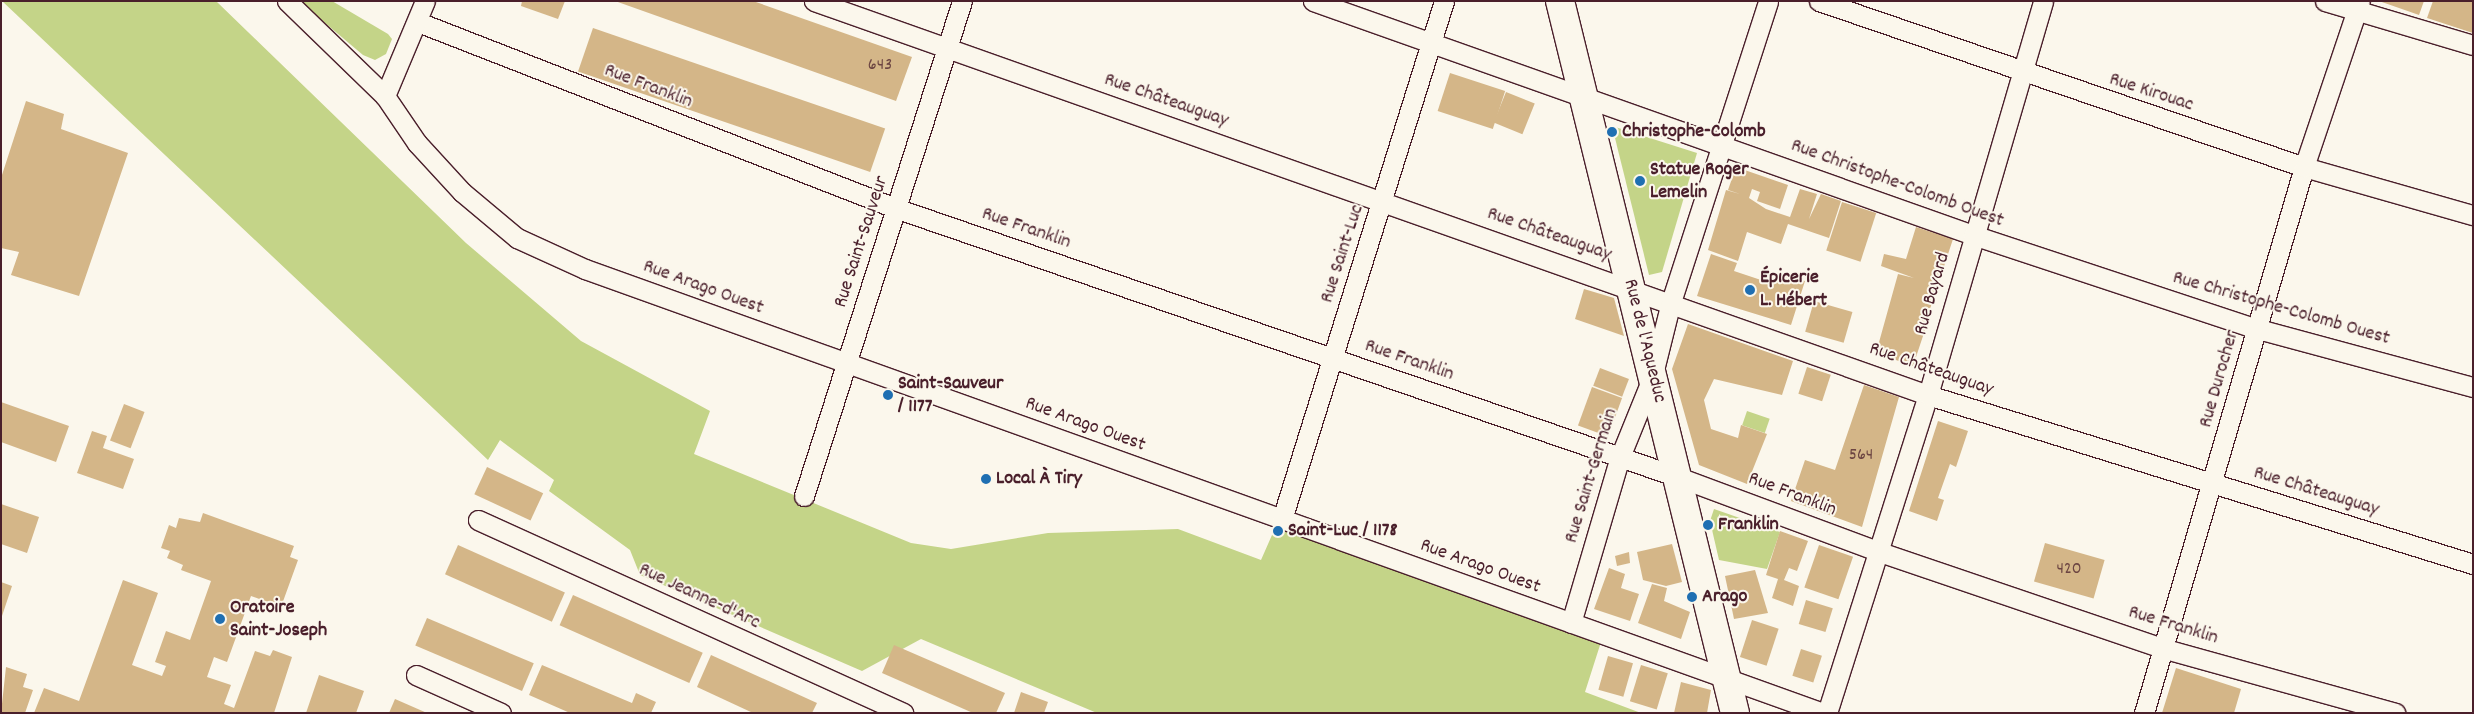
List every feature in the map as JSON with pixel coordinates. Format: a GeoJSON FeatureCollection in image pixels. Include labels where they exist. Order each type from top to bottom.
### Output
{"type":"FeatureCollection","features":[{"type":"Feature","properties":{"kind":"street","name":"Rue Arago Ouest"},"geometry":{"type":"LineString","coordinates":[[287,1],[385,96],[417,143],[462,192],[517,238],[585,270],[1571,623],[1726,681],[1823,713]]}},
{"type":"Feature","properties":{"kind":"street"},"geometry":{"type":"LineString","coordinates":[[385,96],[426,1]]}},
{"type":"Feature","properties":{"kind":"street","name":"Rue Châteauguay"},"geometry":{"type":"LineString","coordinates":[[814,1],[1671,302],[1928,395],[2473,564]]}},
{"type":"Feature","properties":{"kind":"street","name":"Rue Saint-Sauveur"},"geometry":{"type":"LineString","coordinates":[[804,496],[898,209],[962,1]]}},
{"type":"Feature","properties":{"kind":"street","name":"Rue Christophe-Colomb Ouest"},"geometry":{"type":"LineString","coordinates":[[1313,1],[1723,145],[1973,236],[2258,329],[2473,387]]}},
{"type":"Feature","properties":{"kind":"street","name":"Rue Saint-Luc"},"geometry":{"type":"LineString","coordinates":[[1282,519],[1444,1]]}},
{"type":"Feature","properties":{"kind":"street","name":"Rue de l'Aqueduc"},"geometry":{"type":"LineString","coordinates":[[1560,1],[1735,713]]}},
{"type":"Feature","properties":{"kind":"street","name":"Rue Saint-Germain"},"geometry":{"type":"LineString","coordinates":[[1571,623],[1620,457],[1652,378],[1671,302],[1768,1]]}},
{"type":"Feature","properties":{"kind":"street","name":"Rue Kirouac"},"geometry":{"type":"LineString","coordinates":[[1818,1],[2022,74],[2304,168],[2473,215]]}},
{"type":"Feature","properties":{"kind":"street","name":"Rue Bayard"},"geometry":{"type":"LineString","coordinates":[[1827,713],[1928,395],[2042,1]]}},
{"type":"Feature","properties":{"kind":"street"},"geometry":{"type":"LineString","coordinates":[[2325,1],[2358,7],[2473,45]]}},
{"type":"Feature","properties":{"kind":"street","name":"Rue Durocher"},"geometry":{"type":"LineString","coordinates":[[2144,713],[2165,649],[2304,168],[2358,7]]}},
{"type":"Feature","properties":{"kind":"street","name":"Rue Franklin"},"geometry":{"type":"LineString","coordinates":[[418,22],[898,209],[1678,477],[1877,551],[2165,649],[2395,713]]}},
{"type":"Feature","properties":{"kind":"street","name":"Rue Jeanne-d'Arc"},"geometry":{"type":"LineString","coordinates":[[478,520],[903,713]]}},
{"type":"Feature","properties":{"kind":"street"},"geometry":{"type":"LineString","coordinates":[[416,675],[501,713]]}},
{"type":"Feature","properties":{"kind":"green space"},"geometry":{"type":"Polygon","coordinates":[[[2,1],[217,2],[466,243],[581,341],[710,411],[694,454],[911,543],[951,549],[1048,533],[1178,529],[1261,560],[1276,526],[1601,642],[1585,692],[1641,713],[1097,713],[921,639],[862,671],[640,575],[630,550],[549,491],[554,480],[500,440],[488,460],[2,1]]]}},
{"type":"Feature","properties":{"kind":"green space"},"geometry":{"type":"Polygon","coordinates":[[[299,1],[332,1],[388,34],[392,39],[386,54],[375,60],[363,55],[299,1]]]}},
{"type":"Feature","properties":{"kind":"green space"},"geometry":{"type":"Polygon","coordinates":[[[1612,126],[1697,153],[1662,272],[1649,275],[1612,126]]]}},
{"type":"Feature","properties":{"kind":"green space"},"geometry":{"type":"Polygon","coordinates":[[[1747,411],[1770,419],[1765,433],[1742,425],[1747,411]]]}},
{"type":"Feature","properties":{"kind":"green space"},"geometry":{"type":"Polygon","coordinates":[[[1714,509],[1780,532],[1767,569],[1719,560],[1710,521],[1714,509]]]}},
{"type":"Feature","properties":{"kind":"building"},"geometry":{"type":"Polygon","coordinates":[[[522,1],[565,1],[558,19],[521,6],[522,1]]]}},
{"type":"Feature","properties":{"kind":"building"},"geometry":{"type":"Polygon","coordinates":[[[615,1],[753,1],[912,57],[896,101],[615,1]]]}},
{"type":"Feature","properties":{"kind":"building"},"geometry":{"type":"Polygon","coordinates":[[[2379,1],[2424,1],[2419,15],[2379,1]]]}},
{"type":"Feature","properties":{"kind":"building"},"geometry":{"type":"Polygon","coordinates":[[[2433,1],[2473,1],[2473,33],[2427,18],[2433,1]]]}},
{"type":"Feature","properties":{"kind":"building"},"geometry":{"type":"Polygon","coordinates":[[[593,28],[885,129],[870,172],[578,71],[593,28]]]}},
{"type":"Feature","properties":{"kind":"building"},"geometry":{"type":"Polygon","coordinates":[[[1450,73],[1505,91],[1493,129],[1438,111],[1450,73]]]}},
{"type":"Feature","properties":{"kind":"building"},"geometry":{"type":"Polygon","coordinates":[[[1506,92],[1535,104],[1522,134],[1494,123],[1506,92]]]}},
{"type":"Feature","properties":{"kind":"building"},"geometry":{"type":"Polygon","coordinates":[[[26,101],[64,114],[61,129],[128,153],[79,296],[11,275],[19,252],[1,248],[1,178],[26,101]]]}},
{"type":"Feature","properties":{"kind":"building"},"geometry":{"type":"Polygon","coordinates":[[[1736,167],[1788,185],[1780,209],[1757,201],[1760,192],[1752,189],[1749,198],[1766,209],[1790,217],[1800,189],[1817,194],[1809,219],[1821,194],[1841,201],[1829,238],[1788,224],[1781,244],[1747,232],[1738,261],[1708,250],[1726,190],[1740,194],[1728,190],[1736,167]]]}},
{"type":"Feature","properties":{"kind":"building"},"geometry":{"type":"Polygon","coordinates":[[[1842,202],[1876,213],[1860,262],[1826,251],[1842,202]]]}},
{"type":"Feature","properties":{"kind":"building"},"geometry":{"type":"Polygon","coordinates":[[[1916,227],[1953,239],[1930,309],[1922,307],[1928,309],[1926,327],[1913,366],[1876,353],[1898,274],[1914,278],[1881,266],[1884,254],[1906,259],[1916,227]]]}},
{"type":"Feature","properties":{"kind":"building","name":"Épicerie L. Hébert"},"geometry":{"type":"Polygon","coordinates":[[[1711,254],[1737,263],[1734,271],[1773,284],[1776,272],[1805,281],[1791,325],[1697,296],[1711,254]]]}},
{"type":"Feature","properties":{"kind":"building"},"geometry":{"type":"Polygon","coordinates":[[[1584,289],[1614,298],[1624,336],[1575,319],[1584,289]]]}},
{"type":"Feature","properties":{"kind":"building"},"geometry":{"type":"Polygon","coordinates":[[[1814,301],[1852,312],[1844,343],[1805,332],[1814,301]]]}},
{"type":"Feature","properties":{"kind":"building"},"geometry":{"type":"Polygon","coordinates":[[[1688,324],[1793,361],[1782,395],[1714,379],[1704,400],[1711,429],[1738,438],[1741,425],[1767,434],[1747,484],[1699,465],[1672,369],[1688,324]]]}},
{"type":"Feature","properties":{"kind":"building"},"geometry":{"type":"Polygon","coordinates":[[[1807,367],[1831,375],[1822,401],[1798,394],[1807,367]]]}},
{"type":"Feature","properties":{"kind":"building"},"geometry":{"type":"Polygon","coordinates":[[[1600,368],[1629,379],[1622,397],[1593,386],[1600,368]]]}},
{"type":"Feature","properties":{"kind":"building"},"geometry":{"type":"Polygon","coordinates":[[[1864,385],[1899,397],[1862,527],[1791,501],[1805,460],[1835,470],[1864,385]]]}},
{"type":"Feature","properties":{"kind":"building"},"geometry":{"type":"Polygon","coordinates":[[[1592,387],[1622,398],[1608,436],[1578,426],[1592,387]]]}},
{"type":"Feature","properties":{"kind":"building"},"geometry":{"type":"Polygon","coordinates":[[[1,402],[69,426],[56,462],[1,442],[1,402]]]}},
{"type":"Feature","properties":{"kind":"building"},"geometry":{"type":"Polygon","coordinates":[[[124,404],[145,412],[131,448],[110,440],[124,404]]]}},
{"type":"Feature","properties":{"kind":"building"},"geometry":{"type":"Polygon","coordinates":[[[1938,421],[1968,431],[1956,467],[1950,464],[1938,498],[1944,500],[1937,521],[1909,511],[1938,421]]]}},
{"type":"Feature","properties":{"kind":"building"},"geometry":{"type":"Polygon","coordinates":[[[92,431],[107,436],[103,448],[134,459],[123,489],[77,473],[92,431]]]}},
{"type":"Feature","properties":{"kind":"building"},"geometry":{"type":"Polygon","coordinates":[[[487,467],[543,493],[531,520],[474,494],[487,467]]]}},
{"type":"Feature","properties":{"kind":"building"},"geometry":{"type":"Polygon","coordinates":[[[1,504],[39,517],[27,553],[1,544],[1,504]]]}},
{"type":"Feature","properties":{"kind":"building","name":"Oratoire Saint-Joseph"},"geometry":{"type":"Polygon","coordinates":[[[203,513],[294,546],[290,557],[298,560],[281,607],[251,596],[227,662],[214,657],[207,677],[231,685],[224,704],[234,708],[255,651],[270,656],[273,650],[292,657],[274,713],[34,713],[44,688],[79,701],[123,580],[158,593],[132,665],[162,676],[166,666],[155,662],[166,631],[190,640],[211,581],[181,570],[183,565],[167,558],[170,551],[161,548],[169,525],[176,528],[179,518],[200,522],[203,513]]]}},
{"type":"Feature","properties":{"kind":"building"},"geometry":{"type":"Polygon","coordinates":[[[1780,531],[1808,541],[1797,571],[1789,568],[1784,580],[1799,586],[1793,606],[1772,598],[1778,579],[1766,575],[1780,531]]]}},
{"type":"Feature","properties":{"kind":"building"},"geometry":{"type":"Polygon","coordinates":[[[2045,543],[2105,560],[2094,599],[2034,581],[2045,543]]]}},
{"type":"Feature","properties":{"kind":"building"},"geometry":{"type":"Polygon","coordinates":[[[1672,544],[1682,582],[1666,586],[1643,580],[1637,552],[1672,544]]]}},
{"type":"Feature","properties":{"kind":"building"},"geometry":{"type":"Polygon","coordinates":[[[458,545],[565,593],[552,622],[445,574],[458,545]]]}},
{"type":"Feature","properties":{"kind":"building"},"geometry":{"type":"Polygon","coordinates":[[[1819,545],[1853,557],[1838,599],[1804,588],[1819,545]]]}},
{"type":"Feature","properties":{"kind":"building"},"geometry":{"type":"Polygon","coordinates":[[[1629,552],[1630,563],[1617,566],[1615,556],[1629,552]]]}},
{"type":"Feature","properties":{"kind":"building"},"geometry":{"type":"Polygon","coordinates":[[[1609,568],[1625,574],[1621,588],[1639,594],[1630,621],[1594,609],[1609,568]]]}},
{"type":"Feature","properties":{"kind":"building"},"geometry":{"type":"Polygon","coordinates":[[[1755,570],[1768,613],[1734,619],[1725,576],[1755,570]]]}},
{"type":"Feature","properties":{"kind":"building"},"geometry":{"type":"Polygon","coordinates":[[[1,582],[12,586],[2,616],[1,616],[1,582]]]}},
{"type":"Feature","properties":{"kind":"building"},"geometry":{"type":"Polygon","coordinates":[[[1652,584],[1667,588],[1664,601],[1690,612],[1681,639],[1638,623],[1652,584]]]}},
{"type":"Feature","properties":{"kind":"building"},"geometry":{"type":"Polygon","coordinates":[[[573,595],[703,653],[689,683],[560,625],[573,595]]]}},
{"type":"Feature","properties":{"kind":"building"},"geometry":{"type":"Polygon","coordinates":[[[1806,600],[1833,608],[1825,632],[1799,624],[1806,600]]]}},
{"type":"Feature","properties":{"kind":"building"},"geometry":{"type":"Polygon","coordinates":[[[427,618],[534,663],[522,691],[415,646],[427,618]]]}},
{"type":"Feature","properties":{"kind":"building"},"geometry":{"type":"Polygon","coordinates":[[[1752,620],[1779,629],[1767,666],[1740,657],[1752,620]]]}},
{"type":"Feature","properties":{"kind":"building"},"geometry":{"type":"Polygon","coordinates":[[[894,645],[1005,693],[996,713],[973,713],[882,673],[894,645]]]}},
{"type":"Feature","properties":{"kind":"building"},"geometry":{"type":"Polygon","coordinates":[[[1801,649],[1822,656],[1813,682],[1792,676],[1801,649]]]}},
{"type":"Feature","properties":{"kind":"building"},"geometry":{"type":"Polygon","coordinates":[[[711,655],[817,703],[812,713],[753,713],[697,687],[711,655]]]}},
{"type":"Feature","properties":{"kind":"building"},"geometry":{"type":"Polygon","coordinates":[[[1608,656],[1633,663],[1623,697],[1598,690],[1608,656]]]}},
{"type":"Feature","properties":{"kind":"building"},"geometry":{"type":"Polygon","coordinates":[[[542,665],[632,703],[636,693],[656,702],[651,713],[570,713],[529,695],[542,665]]]}},
{"type":"Feature","properties":{"kind":"building"},"geometry":{"type":"Polygon","coordinates":[[[1641,665],[1668,673],[1657,710],[1630,701],[1641,665]]]}},
{"type":"Feature","properties":{"kind":"building"},"geometry":{"type":"Polygon","coordinates":[[[6,667],[27,674],[23,687],[33,690],[25,713],[1,713],[6,667]]]}},
{"type":"Feature","properties":{"kind":"building"},"geometry":{"type":"Polygon","coordinates":[[[2176,668],[2241,689],[2234,713],[2162,713],[2176,668]]]}},
{"type":"Feature","properties":{"kind":"building","name":"Oratoire Saint-Joseph"},"geometry":{"type":"Polygon","coordinates":[[[319,675],[364,691],[356,713],[306,713],[319,675]]]}},
{"type":"Feature","properties":{"kind":"building"},"geometry":{"type":"Polygon","coordinates":[[[1681,682],[1711,690],[1707,713],[1674,713],[1681,682]]]}},
{"type":"Feature","properties":{"kind":"building"},"geometry":{"type":"Polygon","coordinates":[[[1021,692],[1048,702],[1044,713],[1014,713],[1021,692]]]}},
{"type":"Feature","properties":{"kind":"building"},"geometry":{"type":"Polygon","coordinates":[[[395,699],[427,713],[389,713],[395,699]]]}},
{"type":"Feature","properties":{"kind":"place","name":"Christophe-Colomb"},"geometry":{"type":"Point","coordinates":[1612,132]}},
{"type":"Feature","properties":{"kind":"place","name":"Statue Roger Lemelin"},"geometry":{"type":"Point","coordinates":[1640,181]}},
{"type":"Feature","properties":{"kind":"place","name":"Épicerie L. Hébert"},"geometry":{"type":"Point","coordinates":[1750,290]}},
{"type":"Feature","properties":{"kind":"place","name":"Saint-Sauveur / 1177"},"geometry":{"type":"Point","coordinates":[888,395]}},
{"type":"Feature","properties":{"kind":"place","name":"Local À Tiry"},"geometry":{"type":"Point","coordinates":[986,479]}},
{"type":"Feature","properties":{"kind":"place","name":"Franklin"},"geometry":{"type":"Point","coordinates":[1708,525]}},
{"type":"Feature","properties":{"kind":"place","name":"Saint-Luc / 1178"},"geometry":{"type":"Point","coordinates":[1278,531]}},
{"type":"Feature","properties":{"kind":"place","name":"Arago"},"geometry":{"type":"Point","coordinates":[1692,597]}},
{"type":"Feature","properties":{"kind":"place","name":"Oratoire Saint-Joseph"},"geometry":{"type":"Point","coordinates":[220,619]}}]}
